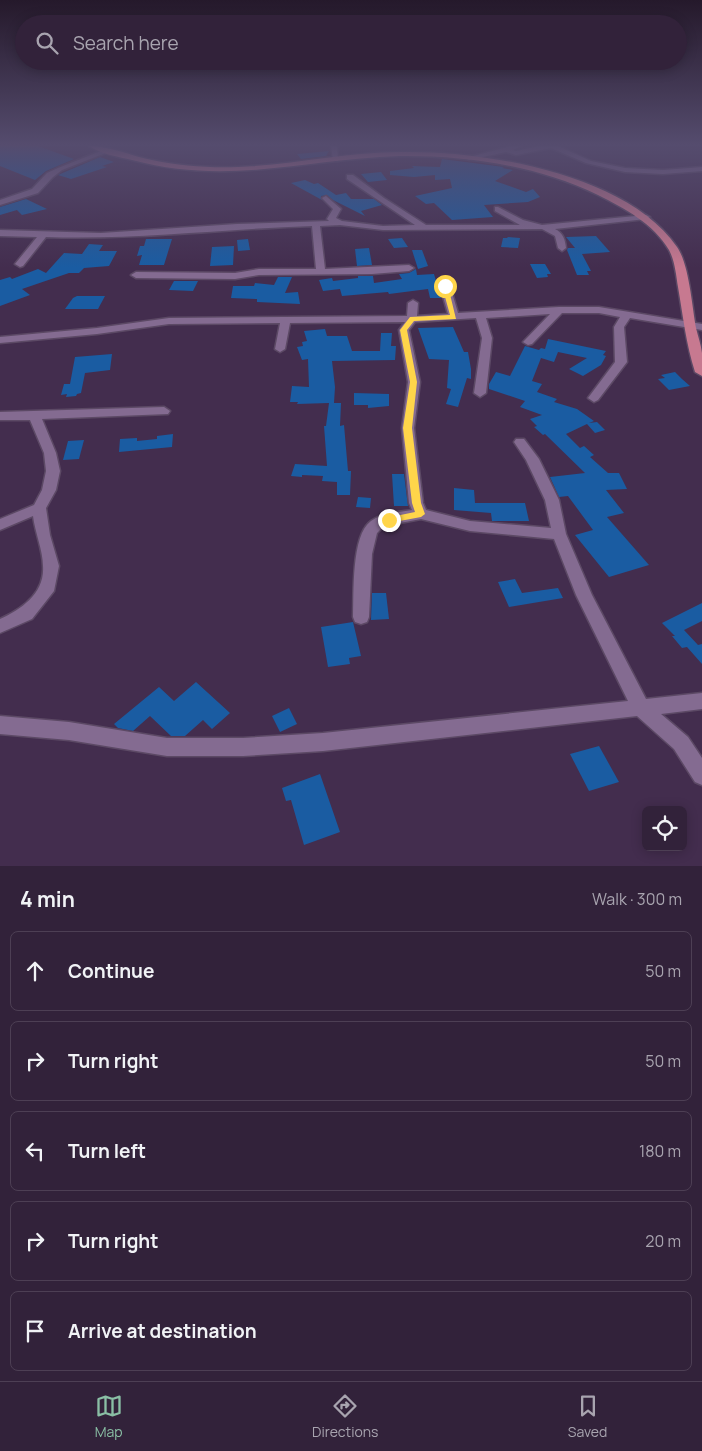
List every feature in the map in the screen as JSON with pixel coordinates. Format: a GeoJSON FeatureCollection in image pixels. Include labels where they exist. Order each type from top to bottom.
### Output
{"type":"FeatureCollection","features":[{"type":"Feature","properties":{"kind":"main road"},"geometry":{"type":"LineString","coordinates":[[586,186],[611,197],[646,218],[661,231],[674,250],[697,327],[694,350],[702,372]]}},
{"type":"Feature","properties":{"kind":"street"},"geometry":{"type":"LineString","coordinates":[[0,203],[35,191],[39,186]]}},
{"type":"Feature","properties":{"kind":"street"},"geometry":{"type":"LineString","coordinates":[[363,186],[425,228]]}},
{"type":"Feature","properties":{"kind":"street"},"geometry":{"type":"LineString","coordinates":[[326,198],[337,209],[331,219],[340,223]]}},
{"type":"Feature","properties":{"kind":"street"},"geometry":{"type":"LineString","coordinates":[[498,209],[523,223],[545,227],[558,233],[562,248]]}},
{"type":"Feature","properties":{"kind":"street"},"geometry":{"type":"LineString","coordinates":[[0,233],[101,236],[237,226],[340,223],[383,228],[545,227],[646,218]]}},
{"type":"Feature","properties":{"kind":"street"},"geometry":{"type":"LineString","coordinates":[[316,224],[321,271]]}},
{"type":"Feature","properties":{"kind":"street"},"geometry":{"type":"LineString","coordinates":[[20,264],[44,234]]}},
{"type":"Feature","properties":{"kind":"street"},"geometry":{"type":"LineString","coordinates":[[136,275],[236,276],[259,272],[372,271],[409,268]]}},
{"type":"Feature","properties":{"kind":"street"},"geometry":{"type":"LineString","coordinates":[[445,286],[454,317]]}},
{"type":"Feature","properties":{"kind":"street"},"geometry":{"type":"LineString","coordinates":[[413,303],[412,319],[404,330],[414,382],[408,428],[416,503],[421,514]]}},
{"type":"Feature","properties":{"kind":"street"},"geometry":{"type":"LineString","coordinates":[[0,340],[97,331],[169,321],[412,319],[559,310],[599,310],[697,327]]}},
{"type":"Feature","properties":{"kind":"street"},"geometry":{"type":"LineString","coordinates":[[528,342],[559,310]]}},
{"type":"Feature","properties":{"kind":"street"},"geometry":{"type":"LineString","coordinates":[[594,398],[621,362],[619,327],[627,314]]}},
{"type":"Feature","properties":{"kind":"street"},"geometry":{"type":"LineString","coordinates":[[480,316],[487,338],[480,393]]}},
{"type":"Feature","properties":{"kind":"street"},"geometry":{"type":"LineString","coordinates":[[280,349],[286,320]]}},
{"type":"Feature","properties":{"kind":"street"},"geometry":{"type":"LineString","coordinates":[[0,416],[164,410]]}},
{"type":"Feature","properties":{"kind":"street"},"geometry":{"type":"LineString","coordinates":[[0,525],[39,508],[49,490],[53,471],[50,453],[35,416]]}},
{"type":"Feature","properties":{"kind":"street"},"geometry":{"type":"LineString","coordinates":[[520,442],[532,459],[552,500],[559,534],[584,595],[642,709],[681,743],[702,775]]}},
{"type":"Feature","properties":{"kind":"street"},"geometry":{"type":"LineString","coordinates":[[0,626],[26,614],[46,592],[51,566],[43,535],[39,508]]}},
{"type":"Feature","properties":{"kind":"street"},"geometry":{"type":"LineString","coordinates":[[361,617],[368,536],[373,526],[380,522],[421,514],[470,526],[559,534]]}},
{"type":"Feature","properties":{"kind":"street"},"geometry":{"type":"LineString","coordinates":[[0,725],[70,731],[167,747],[243,748],[323,742],[642,709],[702,701]]}},
{"type":"Feature","properties":{"kind":"building"},"geometry":{"type":"Polygon","coordinates":[[[297,186],[323,186],[336,195],[346,193],[351,199],[374,199],[382,205],[361,211],[365,216],[327,195],[321,196],[322,200],[297,186]]]}},
{"type":"Feature","properties":{"kind":"building"},"geometry":{"type":"Polygon","coordinates":[[[452,186],[510,186],[526,192],[533,189],[540,197],[528,202],[484,205],[493,217],[452,220],[434,203],[426,204],[415,196],[452,188],[452,186]]]}},
{"type":"Feature","properties":{"kind":"building"},"geometry":{"type":"Polygon","coordinates":[[[26,199],[47,209],[22,215],[17,210],[0,215],[0,207],[26,199]]]}},
{"type":"Feature","properties":{"kind":"building"},"geometry":{"type":"Polygon","coordinates":[[[596,236],[610,252],[582,254],[591,271],[587,271],[589,275],[577,275],[567,250],[568,248],[575,248],[566,237],[596,236]]]}},
{"type":"Feature","properties":{"kind":"building"},"geometry":{"type":"Polygon","coordinates":[[[402,238],[408,247],[394,248],[388,239],[402,238]]]}},
{"type":"Feature","properties":{"kind":"building"},"geometry":{"type":"Polygon","coordinates":[[[503,238],[520,238],[518,248],[501,247],[503,238]]]}},
{"type":"Feature","properties":{"kind":"building"},"geometry":{"type":"Polygon","coordinates":[[[146,239],[172,239],[164,265],[139,265],[142,255],[137,256],[140,246],[144,246],[146,239]]]}},
{"type":"Feature","properties":{"kind":"building"},"geometry":{"type":"Polygon","coordinates":[[[248,239],[250,250],[238,251],[237,240],[248,239]]]}},
{"type":"Feature","properties":{"kind":"building"},"geometry":{"type":"Polygon","coordinates":[[[89,244],[103,245],[99,251],[117,251],[109,266],[84,268],[79,273],[69,273],[22,289],[30,295],[0,306],[0,280],[10,277],[12,279],[38,269],[46,273],[64,253],[82,254],[89,244]]]}},
{"type":"Feature","properties":{"kind":"building"},"geometry":{"type":"Polygon","coordinates":[[[234,246],[233,265],[210,266],[212,247],[234,246]]]}},
{"type":"Feature","properties":{"kind":"building"},"geometry":{"type":"Polygon","coordinates":[[[369,248],[372,265],[357,266],[355,249],[369,248]]]}},
{"type":"Feature","properties":{"kind":"building"},"geometry":{"type":"Polygon","coordinates":[[[412,250],[422,250],[428,266],[418,269],[412,250]]]}},
{"type":"Feature","properties":{"kind":"building"},"geometry":{"type":"Polygon","coordinates":[[[530,264],[545,264],[551,274],[547,274],[548,277],[537,278],[530,264]]]}},
{"type":"Feature","properties":{"kind":"building"},"geometry":{"type":"Polygon","coordinates":[[[416,269],[417,275],[434,274],[441,298],[430,298],[428,289],[389,294],[388,292],[342,296],[340,289],[323,291],[319,280],[332,278],[333,281],[358,278],[358,276],[373,276],[374,283],[402,279],[399,274],[409,273],[416,269]]]}},
{"type":"Feature","properties":{"kind":"building"},"geometry":{"type":"Polygon","coordinates":[[[278,277],[292,277],[285,293],[298,292],[300,304],[257,302],[257,299],[231,298],[233,286],[254,286],[255,283],[274,285],[278,277]]]}},
{"type":"Feature","properties":{"kind":"building"},"geometry":{"type":"Polygon","coordinates":[[[174,281],[198,281],[193,291],[169,290],[174,281]]]}},
{"type":"Feature","properties":{"kind":"building"},"geometry":{"type":"Polygon","coordinates":[[[77,296],[105,296],[98,309],[65,309],[73,298],[77,296]]]}},
{"type":"Feature","properties":{"kind":"building"},"geometry":{"type":"Polygon","coordinates":[[[453,327],[464,352],[468,352],[471,369],[471,379],[467,378],[458,407],[446,404],[451,389],[447,388],[449,360],[429,359],[418,328],[453,327]]]}},
{"type":"Feature","properties":{"kind":"building"},"geometry":{"type":"Polygon","coordinates":[[[325,329],[327,336],[347,336],[352,351],[380,351],[381,333],[392,333],[391,346],[396,346],[395,360],[332,361],[335,387],[334,403],[341,403],[340,426],[344,425],[348,471],[351,471],[350,495],[337,495],[337,482],[322,481],[323,476],[291,476],[295,464],[327,466],[324,426],[326,426],[329,403],[297,404],[298,402],[290,402],[292,386],[309,387],[308,359],[302,360],[297,347],[303,346],[302,342],[307,341],[304,331],[325,329]]]}},
{"type":"Feature","properties":{"kind":"building"},"geometry":{"type":"Polygon","coordinates":[[[548,339],[606,351],[603,355],[606,356],[601,365],[583,376],[569,369],[587,358],[558,352],[554,362],[541,358],[532,381],[542,384],[537,392],[557,399],[554,402],[577,409],[594,421],[589,423],[597,422],[605,430],[595,433],[587,424],[566,434],[580,448],[584,446],[594,455],[590,457],[608,473],[619,473],[627,489],[606,490],[624,513],[607,517],[649,565],[609,577],[575,535],[593,530],[568,496],[559,497],[550,477],[585,473],[545,434],[543,435],[534,427],[537,426],[530,419],[542,415],[520,407],[525,401],[489,389],[489,384],[496,372],[510,376],[525,346],[539,350],[541,348],[545,349],[548,339]]]}},
{"type":"Feature","properties":{"kind":"building"},"geometry":{"type":"Polygon","coordinates":[[[112,354],[110,370],[85,373],[81,393],[76,396],[66,397],[67,394],[61,395],[64,384],[70,384],[75,357],[112,354]]]}},
{"type":"Feature","properties":{"kind":"building"},"geometry":{"type":"Polygon","coordinates":[[[675,372],[690,386],[669,390],[658,379],[665,378],[661,375],[675,372]]]}},
{"type":"Feature","properties":{"kind":"building"},"geometry":{"type":"Polygon","coordinates":[[[354,393],[389,394],[389,406],[368,408],[368,405],[354,405],[354,393]]]}},
{"type":"Feature","properties":{"kind":"building"},"geometry":{"type":"Polygon","coordinates":[[[173,434],[172,447],[119,452],[120,439],[137,438],[137,441],[157,439],[157,436],[173,434]]]}},
{"type":"Feature","properties":{"kind":"building"},"geometry":{"type":"Polygon","coordinates":[[[84,440],[79,459],[63,460],[68,441],[84,440]]]}},
{"type":"Feature","properties":{"kind":"building"},"geometry":{"type":"Polygon","coordinates":[[[392,474],[404,474],[408,506],[394,506],[392,474]]]}},
{"type":"Feature","properties":{"kind":"building"},"geometry":{"type":"Polygon","coordinates":[[[454,488],[474,490],[475,503],[525,503],[529,521],[492,521],[491,513],[454,510],[454,488]]]}},
{"type":"Feature","properties":{"kind":"building"},"geometry":{"type":"Polygon","coordinates":[[[358,497],[371,498],[370,508],[356,507],[358,497]]]}},
{"type":"Feature","properties":{"kind":"building"},"geometry":{"type":"Polygon","coordinates":[[[515,579],[522,593],[558,588],[563,598],[509,607],[498,582],[515,579]]]}},
{"type":"Feature","properties":{"kind":"building"},"geometry":{"type":"Polygon","coordinates":[[[372,593],[386,593],[389,619],[371,620],[372,593]]]}},
{"type":"Feature","properties":{"kind":"building"},"geometry":{"type":"Polygon","coordinates":[[[702,603],[702,621],[684,630],[698,645],[702,644],[702,664],[687,647],[682,648],[672,636],[675,636],[662,623],[702,603]]]}},
{"type":"Feature","properties":{"kind":"building"},"geometry":{"type":"Polygon","coordinates":[[[353,622],[361,656],[349,658],[350,664],[328,667],[321,627],[353,622]]]}},
{"type":"Feature","properties":{"kind":"building"},"geometry":{"type":"Polygon","coordinates":[[[196,682],[230,713],[212,729],[203,720],[185,736],[171,736],[150,716],[133,731],[118,728],[114,724],[159,687],[174,701],[196,682]]]}},
{"type":"Feature","properties":{"kind":"building"},"geometry":{"type":"Polygon","coordinates":[[[289,708],[297,724],[280,732],[272,716],[289,708]]]}},
{"type":"Feature","properties":{"kind":"building"},"geometry":{"type":"Polygon","coordinates":[[[599,746],[619,782],[589,791],[570,754],[599,746]]]}},
{"type":"Feature","properties":{"kind":"building"},"geometry":{"type":"Polygon","coordinates":[[[320,774],[340,832],[304,845],[291,800],[286,801],[282,788],[320,774]]]}},
{"type":"Feature","properties":{"kind":"route"},"geometry":{"type":"LineString","coordinates":[[389,520],[421,514],[416,503],[408,428],[414,382],[404,330],[412,319],[454,317],[445,286]]}}]}
